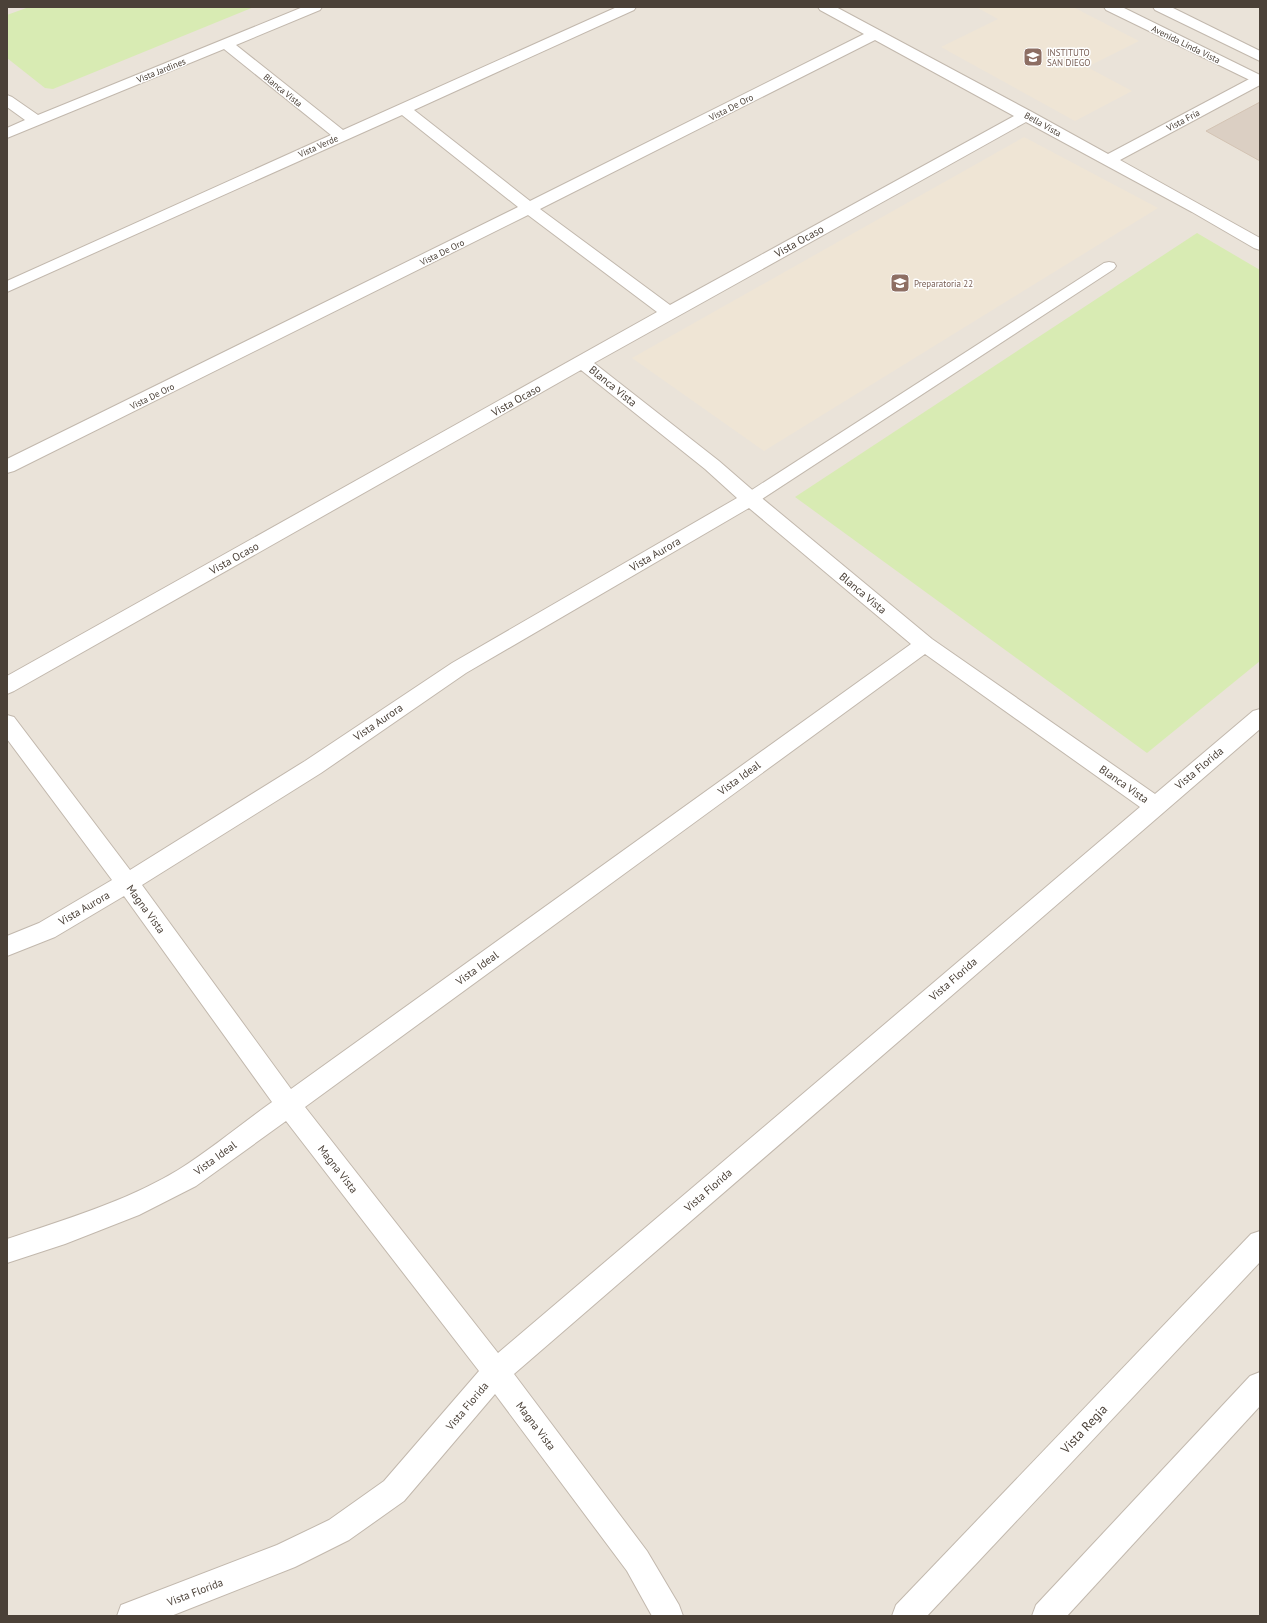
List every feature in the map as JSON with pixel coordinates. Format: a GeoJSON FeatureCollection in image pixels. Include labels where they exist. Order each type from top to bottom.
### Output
{"type":"FeatureCollection","features":[{"type":"Feature","properties":{"kind":"street","name":"Vista Jardines"},"geometry":{"type":"LineString","coordinates":[[7,133],[315,7]]}},
{"type":"Feature","properties":{"kind":"street","name":"Vista Verde"},"geometry":{"type":"LineString","coordinates":[[7,287],[629,7]]}},
{"type":"Feature","properties":{"kind":"street","name":"Bella Vista"},"geometry":{"type":"LineString","coordinates":[[825,7],[1027,115],[1198,209],[1260,245]]}},
{"type":"Feature","properties":{"kind":"street","name":"Avenida Linda Vista"},"geometry":{"type":"LineString","coordinates":[[1111,7],[1259,81]]}},
{"type":"Feature","properties":{"kind":"street","name":"Avenida Linda Vista"},"geometry":{"type":"LineString","coordinates":[[1160,7],[1260,57]]}},
{"type":"Feature","properties":{"kind":"street","name":"Vista De Oro"},"geometry":{"type":"LineString","coordinates":[[7,467],[529,208],[875,34]]}},
{"type":"Feature","properties":{"kind":"street","name":"Blanca Vista"},"geometry":{"type":"LineString","coordinates":[[225,43],[341,136]]}},
{"type":"Feature","properties":{"kind":"street","name":"Vista Fría"},"geometry":{"type":"LineString","coordinates":[[1109,160],[1259,81]]}},
{"type":"Feature","properties":{"kind":"street"},"geometry":{"type":"LineString","coordinates":[[7,100],[36,121]]}},
{"type":"Feature","properties":{"kind":"street"},"geometry":{"type":"LineString","coordinates":[[402,108],[529,208],[669,314]]}},
{"type":"Feature","properties":{"kind":"street","name":"Vista Ocaso"},"geometry":{"type":"LineString","coordinates":[[7,686],[583,362],[1027,115]]}},
{"type":"Feature","properties":{"kind":"street","name":"Blanca Vista"},"geometry":{"type":"LineString","coordinates":[[583,362],[712,465],[750,499],[925,644],[1155,806]]}},
{"type":"Feature","properties":{"kind":"street","name":"Vista Aurora"},"geometry":{"type":"LineString","coordinates":[[7,946],[47,930],[127,883],[313,767],[459,668],[750,499]]}},
{"type":"Feature","properties":{"kind":"street","name":"Vista Ideal"},"geometry":{"type":"LineString","coordinates":[[7,1251],[65,1232],[130,1207],[187,1178],[925,644]]}},
{"type":"Feature","properties":{"kind":"street","name":"Vista Florida"},"geometry":{"type":"LineString","coordinates":[[132,1616],[285,1557],[339,1530],[394,1491],[496,1372],[1260,717]]}},
{"type":"Feature","properties":{"kind":"street","name":"Magna Vista"},"geometry":{"type":"LineString","coordinates":[[7,723],[127,883],[288,1105],[496,1372],[637,1561],[668,1616]]}},
{"type":"Feature","properties":{"kind":"street","name":"Vista Regia"},"geometry":{"type":"LineString","coordinates":[[907,1616],[1260,1243]]}},
{"type":"Feature","properties":{"kind":"street"},"geometry":{"type":"LineString","coordinates":[[1047,1616],[1260,1386]]}},
{"type":"Feature","properties":{"kind":"lane"},"geometry":{"type":"LineString","coordinates":[[750,499],[1109,266]]}},
{"type":"Feature","properties":{"kind":"shaded area"},"geometry":{"type":"Polygon","coordinates":[[[7,7],[1260,7],[1260,1616],[7,1616],[7,7]]]}},
{"type":"Feature","properties":{"kind":"shaded area","name":"INSTITUTO SAN DIEGO"},"geometry":{"type":"Polygon","coordinates":[[[976,7],[1073,7],[1139,41],[1087,67],[1132,91],[1075,121],[941,47],[998,19],[976,7]]]}},
{"type":"Feature","properties":{"kind":"shaded area","name":"Preparatoria 22"},"geometry":{"type":"Polygon","coordinates":[[[1024,137],[1158,208],[764,451],[632,358],[1024,137]]]}},
{"type":"Feature","properties":{"kind":"green space"},"geometry":{"type":"Polygon","coordinates":[[[29,7],[254,7],[53,89],[45,88],[7,58],[7,15],[29,7]]]}},
{"type":"Feature","properties":{"kind":"green space"},"geometry":{"type":"Polygon","coordinates":[[[1197,233],[1260,270],[1260,661],[1147,753],[795,497],[1197,233]]]}},
{"type":"Feature","properties":{"kind":"building"},"geometry":{"type":"Polygon","coordinates":[[[1260,102],[1260,161],[1206,131],[1260,102]]]}},
{"type":"Feature","properties":{"kind":"place","name":"INSTITUTO SAN DIEGO"},"geometry":{"type":"Point","coordinates":[1033,57]}},
{"type":"Feature","properties":{"kind":"place","name":"Preparatoria 22"},"geometry":{"type":"Point","coordinates":[900,283]}}]}
